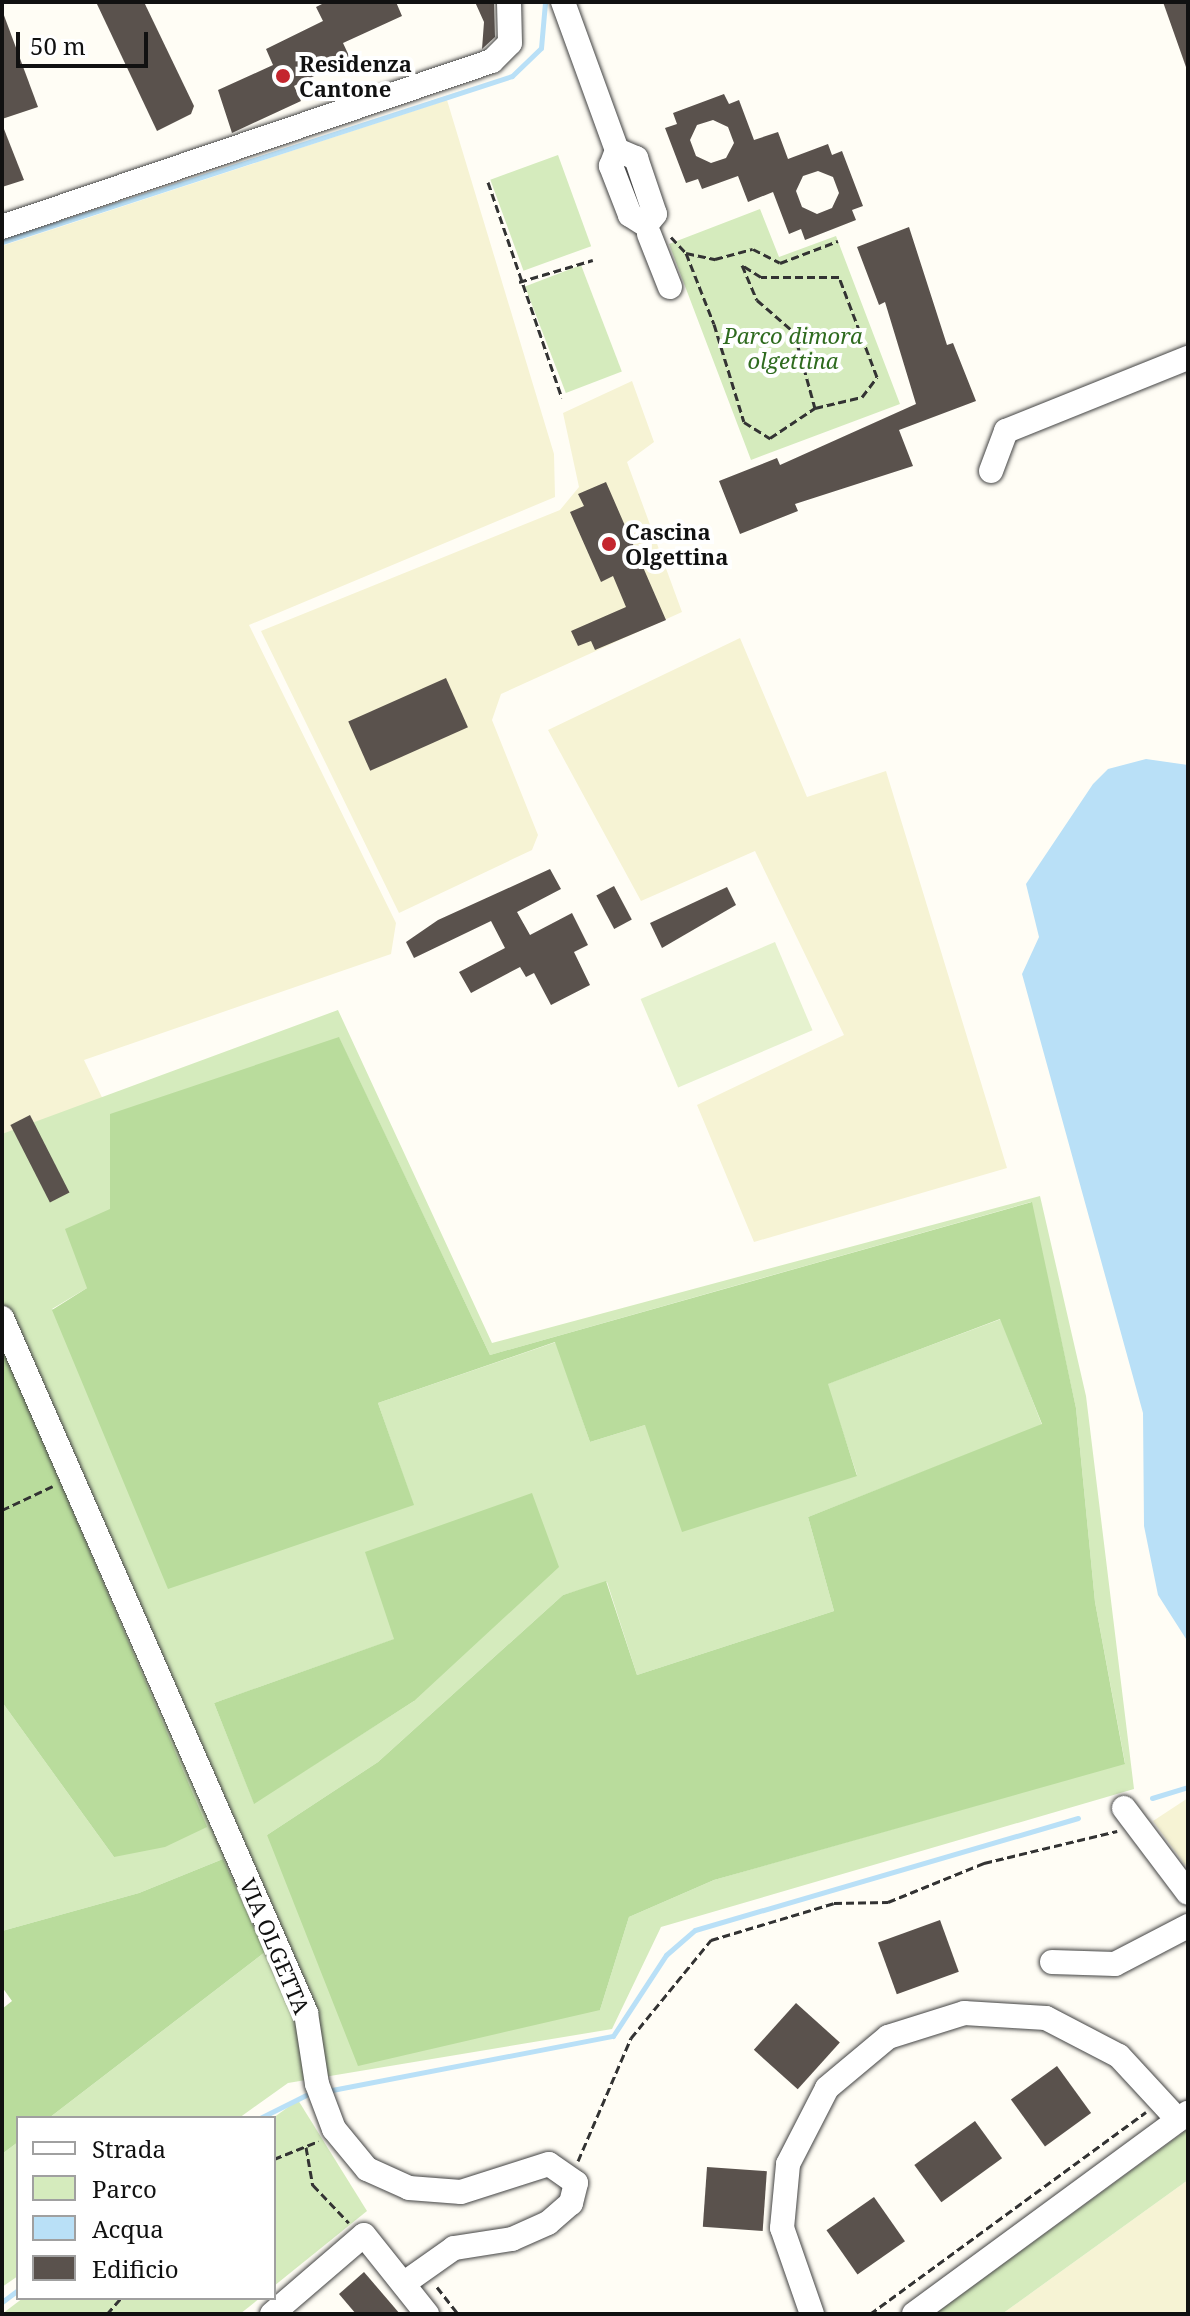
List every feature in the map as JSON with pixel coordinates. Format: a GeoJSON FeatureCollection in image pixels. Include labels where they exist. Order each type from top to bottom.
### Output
{"type":"FeatureCollection","features":[{"type":"Feature","properties":{"kind":"street"},"geometry":{"type":"LineString","coordinates":[[2,227],[492,61],[510,43],[509,2]]}},
{"type":"Feature","properties":{"kind":"street"},"geometry":{"type":"LineString","coordinates":[[563,2],[617,150]]}},
{"type":"Feature","properties":{"kind":"street"},"geometry":{"type":"LineString","coordinates":[[649,234],[670,287]]}},
{"type":"Feature","properties":{"kind":"street"},"geometry":{"type":"LineString","coordinates":[[991,471],[1006,431],[1188,358]]}},
{"type":"Feature","properties":{"kind":"street","name":"VIA OLGETTA"},"geometry":{"type":"LineString","coordinates":[[2,1318],[306,2013],[317,2084],[334,2129],[367,2169],[409,2188],[461,2192],[549,2164],[571,2175]]}},
{"type":"Feature","properties":{"kind":"street"},"geometry":{"type":"LineString","coordinates":[[1121,1819],[1188,1893]]}},
{"type":"Feature","properties":{"kind":"street"},"geometry":{"type":"LineString","coordinates":[[1052,1962],[1115,1964],[1150,1953],[1188,1926]]}},
{"type":"Feature","properties":{"kind":"street"},"geometry":{"type":"LineString","coordinates":[[812,2314],[782,2228],[788,2164],[827,2088],[888,2037],[964,2013],[1037,2016],[1103,2044],[1183,2117],[914,2314]]}},
{"type":"Feature","properties":{"kind":"street"},"geometry":{"type":"LineString","coordinates":[[403,2284],[454,2248],[512,2239],[548,2223],[571,2203],[571,2175]]}},
{"type":"Feature","properties":{"kind":"street"},"geometry":{"type":"LineString","coordinates":[[272,2314],[364,2235],[427,2314]]}},
{"type":"Feature","properties":{"kind":"path"},"geometry":{"type":"LineString","coordinates":[[488,182],[519,282],[562,398]]}},
{"type":"Feature","properties":{"kind":"path"},"geometry":{"type":"LineString","coordinates":[[679,240],[750,431],[770,438],[783,433],[815,408],[862,397],[877,377],[844,284],[832,273],[761,277],[742,265]]}},
{"type":"Feature","properties":{"kind":"path"},"geometry":{"type":"LineString","coordinates":[[686,253],[737,255],[763,251],[780,263],[838,241]]}},
{"type":"Feature","properties":{"kind":"path"},"geometry":{"type":"LineString","coordinates":[[737,255],[757,300],[794,332],[815,408]]}},
{"type":"Feature","properties":{"kind":"path"},"geometry":{"type":"LineString","coordinates":[[519,282],[593,260]]}},
{"type":"Feature","properties":{"kind":"path"},"geometry":{"type":"LineString","coordinates":[[2,1510],[71,1478]]}},
{"type":"Feature","properties":{"kind":"path"},"geometry":{"type":"LineString","coordinates":[[571,2175],[631,2038],[711,1940],[834,1903],[888,1902],[984,1863],[1121,1819]]}},
{"type":"Feature","properties":{"kind":"path"},"geometry":{"type":"LineString","coordinates":[[870,2314],[1162,2101]]}},
{"type":"Feature","properties":{"kind":"path"},"geometry":{"type":"LineString","coordinates":[[276,2158],[306,2147],[334,2129]]}},
{"type":"Feature","properties":{"kind":"path"},"geometry":{"type":"LineString","coordinates":[[306,2147],[320,2196],[364,2235]]}},
{"type":"Feature","properties":{"kind":"path"},"geometry":{"type":"LineString","coordinates":[[422,2268],[458,2314]]}},
{"type":"Feature","properties":{"kind":"shaded area"},"geometry":{"type":"Polygon","coordinates":[[[447,100],[554,454],[555,497],[249,625],[396,923],[391,954],[84,1060],[110,1114],[2,1304],[2,246],[447,100]]]}},
{"type":"Feature","properties":{"kind":"shaded area"},"geometry":{"type":"Polygon","coordinates":[[[632,381],[654,442],[627,462],[682,612],[501,694],[492,720],[538,835],[532,850],[399,913],[261,631],[560,510],[579,487],[563,413],[632,381]]]}},
{"type":"Feature","properties":{"kind":"shaded area"},"geometry":{"type":"Polygon","coordinates":[[[740,638],[807,797],[886,771],[1007,1168],[754,1242],[697,1105],[844,1035],[755,851],[641,901],[548,730],[740,638]]]}},
{"type":"Feature","properties":{"kind":"shaded area"},"geometry":{"type":"Polygon","coordinates":[[[1188,1798],[1188,1869],[1153,1821],[1188,1798]]]}},
{"type":"Feature","properties":{"kind":"shaded area"},"geometry":{"type":"Polygon","coordinates":[[[1188,2180],[1188,2314],[1002,2314],[1188,2180]]]}},
{"type":"Feature","properties":{"kind":"green space"},"geometry":{"type":"Polygon","coordinates":[[[558,155],[591,246],[524,271],[490,180],[558,155]]]}},
{"type":"Feature","properties":{"kind":"green space","name":"Parco dimora olgettina"},"geometry":{"type":"Polygon","coordinates":[[[760,209],[779,257],[836,236],[900,404],[751,460],[669,244],[760,209]]]}},
{"type":"Feature","properties":{"kind":"green space"},"geometry":{"type":"Polygon","coordinates":[[[581,265],[622,371],[566,393],[525,287],[581,265]]]}},
{"type":"Feature","properties":{"kind":"green space"},"geometry":{"type":"Polygon","coordinates":[[[775,942],[813,1030],[678,1087],[641,999],[775,942]]]}},
{"type":"Feature","properties":{"kind":"green space"},"geometry":{"type":"Polygon","coordinates":[[[338,1010],[492,1343],[1040,1196],[1086,1396],[1134,1789],[661,1927],[612,2029],[288,2083],[242,2116],[52,2116],[265,1952],[223,1859],[139,1893],[2,1931],[2,1702],[114,1857],[2,1345],[2,1134],[338,1010]],[[339,1038],[110,1210],[87,1288],[52,1309],[413,1504],[378,1403],[556,1342],[590,1442],[645,1425],[857,1475],[827,1384],[1001,1319],[1042,1425],[808,1517],[834,1611],[637,1675],[607,1582],[563,1595],[378,1762],[267,1835],[600,2010],[629,1917],[714,1880],[1125,1763],[1095,1602],[1076,1408],[1031,1202],[490,1355],[339,1038]],[[395,1639],[214,1703],[254,1803],[414,1701],[395,1639]]]}},
{"type":"Feature","properties":{"kind":"green space"},"geometry":{"type":"Polygon","coordinates":[[[339,1037],[490,1355],[1032,1202],[1076,1408],[1095,1602],[1125,1764],[714,1880],[629,1917],[600,2010],[358,2066],[267,1835],[378,1762],[563,1595],[606,1581],[637,1675],[834,1611],[808,1517],[1042,1424],[1000,1319],[828,1384],[857,1476],[682,1532],[645,1425],[590,1442],[555,1342],[378,1403],[414,1505],[168,1589],[52,1310],[87,1288],[65,1229],[110,1209],[110,1114],[339,1037]]]}},
{"type":"Feature","properties":{"kind":"green space"},"geometry":{"type":"Polygon","coordinates":[[[2,1345],[207,1827],[165,1847],[114,1857],[2,1702],[2,1345]]]}},
{"type":"Feature","properties":{"kind":"green space"},"geometry":{"type":"Polygon","coordinates":[[[532,1493],[559,1567],[414,1701],[254,1804],[214,1703],[394,1639],[365,1552],[532,1493]]]}},
{"type":"Feature","properties":{"kind":"green space"},"geometry":{"type":"Polygon","coordinates":[[[223,1859],[265,1952],[52,2116],[16,2116],[16,2144],[2,2154],[2,2009],[12,2001],[2,1987],[2,1931],[139,1893],[223,1859]]]}},
{"type":"Feature","properties":{"kind":"green space"},"geometry":{"type":"Polygon","coordinates":[[[298,2100],[367,2211],[276,2284],[276,2116],[298,2100]]]}},
{"type":"Feature","properties":{"kind":"green space"},"geometry":{"type":"Polygon","coordinates":[[[1188,2129],[1188,2180],[1002,2314],[935,2314],[1188,2129]]]}},
{"type":"Feature","properties":{"kind":"green space"},"geometry":{"type":"Polygon","coordinates":[[[16,2144],[16,2277],[2,2287],[2,2154],[16,2144]]]}},
{"type":"Feature","properties":{"kind":"green space"},"geometry":{"type":"Polygon","coordinates":[[[20,2300],[258,2300],[240,2314],[2,2314],[20,2300]]]}},
{"type":"Feature","properties":{"kind":"water"},"geometry":{"type":"Polygon","coordinates":[[[1146,759],[1188,765],[1188,1642],[1158,1595],[1144,1526],[1143,1413],[1022,974],[1039,937],[1026,884],[1093,784],[1108,769],[1146,759]]]}},
{"type":"Feature","properties":{"kind":"building"},"geometry":{"type":"Polygon","coordinates":[[[96,2],[144,2],[194,106],[191,114],[157,131],[96,2]]]}},
{"type":"Feature","properties":{"kind":"building","name":"Residenza Cantone"},"geometry":{"type":"Polygon","coordinates":[[[326,2],[396,2],[402,16],[343,43],[350,58],[294,86],[301,101],[232,133],[218,90],[273,65],[266,49],[323,21],[316,7],[326,2]]]}},
{"type":"Feature","properties":{"kind":"building"},"geometry":{"type":"Polygon","coordinates":[[[475,2],[494,2],[495,37],[482,49],[484,22],[475,2]]]}},
{"type":"Feature","properties":{"kind":"building"},"geometry":{"type":"Polygon","coordinates":[[[1163,2],[1188,2],[1188,67],[1186,67],[1163,2]]]}},
{"type":"Feature","properties":{"kind":"building"},"geometry":{"type":"Polygon","coordinates":[[[2,10],[38,107],[2,119],[2,10]]]}},
{"type":"Feature","properties":{"kind":"building"},"geometry":{"type":"Polygon","coordinates":[[[724,94],[729,104],[739,100],[754,140],[778,132],[788,159],[828,144],[832,155],[842,151],[863,206],[852,210],[856,220],[805,240],[801,229],[789,234],[773,192],[748,202],[738,176],[702,189],[698,179],[686,183],[665,128],[677,124],[673,113],[724,94]],[[713,120],[697,125],[690,140],[696,156],[711,163],[726,158],[734,143],[728,127],[713,120]],[[818,171],[803,176],[796,191],[802,207],[817,214],[832,208],[839,193],[833,177],[818,171]]]}},
{"type":"Feature","properties":{"kind":"building"},"geometry":{"type":"Polygon","coordinates":[[[2,124],[24,180],[2,187],[2,124]]]}},
{"type":"Feature","properties":{"kind":"building"},"geometry":{"type":"Polygon","coordinates":[[[909,227],[947,345],[953,343],[976,401],[899,430],[913,466],[795,504],[798,511],[740,534],[719,481],[777,458],[780,465],[916,404],[885,302],[879,305],[857,247],[909,227]]]}},
{"type":"Feature","properties":{"kind":"building","name":"Cascina Olgettina"},"geometry":{"type":"Polygon","coordinates":[[[606,482],[666,620],[595,650],[591,641],[578,646],[571,631],[626,607],[613,576],[601,582],[570,512],[584,506],[578,494],[606,482]]]}},
{"type":"Feature","properties":{"kind":"building"},"geometry":{"type":"Polygon","coordinates":[[[446,678],[468,727],[370,771],[348,722],[446,678]]]}},
{"type":"Feature","properties":{"kind":"building"},"geometry":{"type":"Polygon","coordinates":[[[550,869],[561,889],[517,912],[530,935],[572,913],[588,945],[574,952],[590,985],[551,1005],[534,973],[526,977],[520,967],[471,993],[459,972],[505,948],[491,921],[414,958],[406,942],[438,920],[550,869]]]}},
{"type":"Feature","properties":{"kind":"building"},"geometry":{"type":"Polygon","coordinates":[[[614,886],[632,920],[614,929],[596,895],[614,886]]]}},
{"type":"Feature","properties":{"kind":"building"},"geometry":{"type":"Polygon","coordinates":[[[727,887],[736,905],[662,948],[650,923],[727,887]]]}},
{"type":"Feature","properties":{"kind":"building"},"geometry":{"type":"Polygon","coordinates":[[[30,1115],[69,1193],[50,1203],[10,1125],[30,1115]]]}},
{"type":"Feature","properties":{"kind":"building"},"geometry":{"type":"Polygon","coordinates":[[[940,1920],[959,1972],[897,1994],[878,1943],[940,1920]]]}},
{"type":"Feature","properties":{"kind":"building"},"geometry":{"type":"Polygon","coordinates":[[[796,2003],[840,2042],[798,2089],[754,2050],[796,2003]]]}},
{"type":"Feature","properties":{"kind":"building"},"geometry":{"type":"Polygon","coordinates":[[[1057,2066],[1091,2113],[1045,2146],[1011,2100],[1057,2066]]]}},
{"type":"Feature","properties":{"kind":"building"},"geometry":{"type":"Polygon","coordinates":[[[975,2121],[1002,2158],[941,2202],[914,2165],[975,2121]]]}},
{"type":"Feature","properties":{"kind":"building"},"geometry":{"type":"Polygon","coordinates":[[[707,2167],[767,2171],[763,2231],[703,2227],[707,2167]]]}},
{"type":"Feature","properties":{"kind":"building"},"geometry":{"type":"Polygon","coordinates":[[[874,2197],[905,2241],[857,2275],[826,2230],[874,2197]]]}},
{"type":"Feature","properties":{"kind":"building"},"geometry":{"type":"Polygon","coordinates":[[[364,2272],[400,2314],[356,2314],[339,2294],[364,2272]]]}},
{"type":"Feature","properties":{"kind":"waterway"},"geometry":{"type":"LineString","coordinates":[[2,242],[512,76],[541,48],[545,2]]}},
{"type":"Feature","properties":{"kind":"waterway"},"geometry":{"type":"LineString","coordinates":[[1152,1798],[1188,1787]]}},
{"type":"Feature","properties":{"kind":"waterway"},"geometry":{"type":"LineString","coordinates":[[332,2090],[613,2036],[666,1955],[695,1930],[1078,1818]]}},
{"type":"Feature","properties":{"kind":"waterway"},"geometry":{"type":"LineString","coordinates":[[264,2116],[306,2095]]}},
{"type":"Feature","properties":{"kind":"waterway"},"geometry":{"type":"LineString","coordinates":[[2,2302],[16,2292]]}},
{"type":"Feature","properties":{"kind":"place","name":"Residenza Cantone"},"geometry":{"type":"Point","coordinates":[283,76]}},
{"type":"Feature","properties":{"kind":"place","name":"Cascina Olgettina"},"geometry":{"type":"Point","coordinates":[609,544]}}]}
